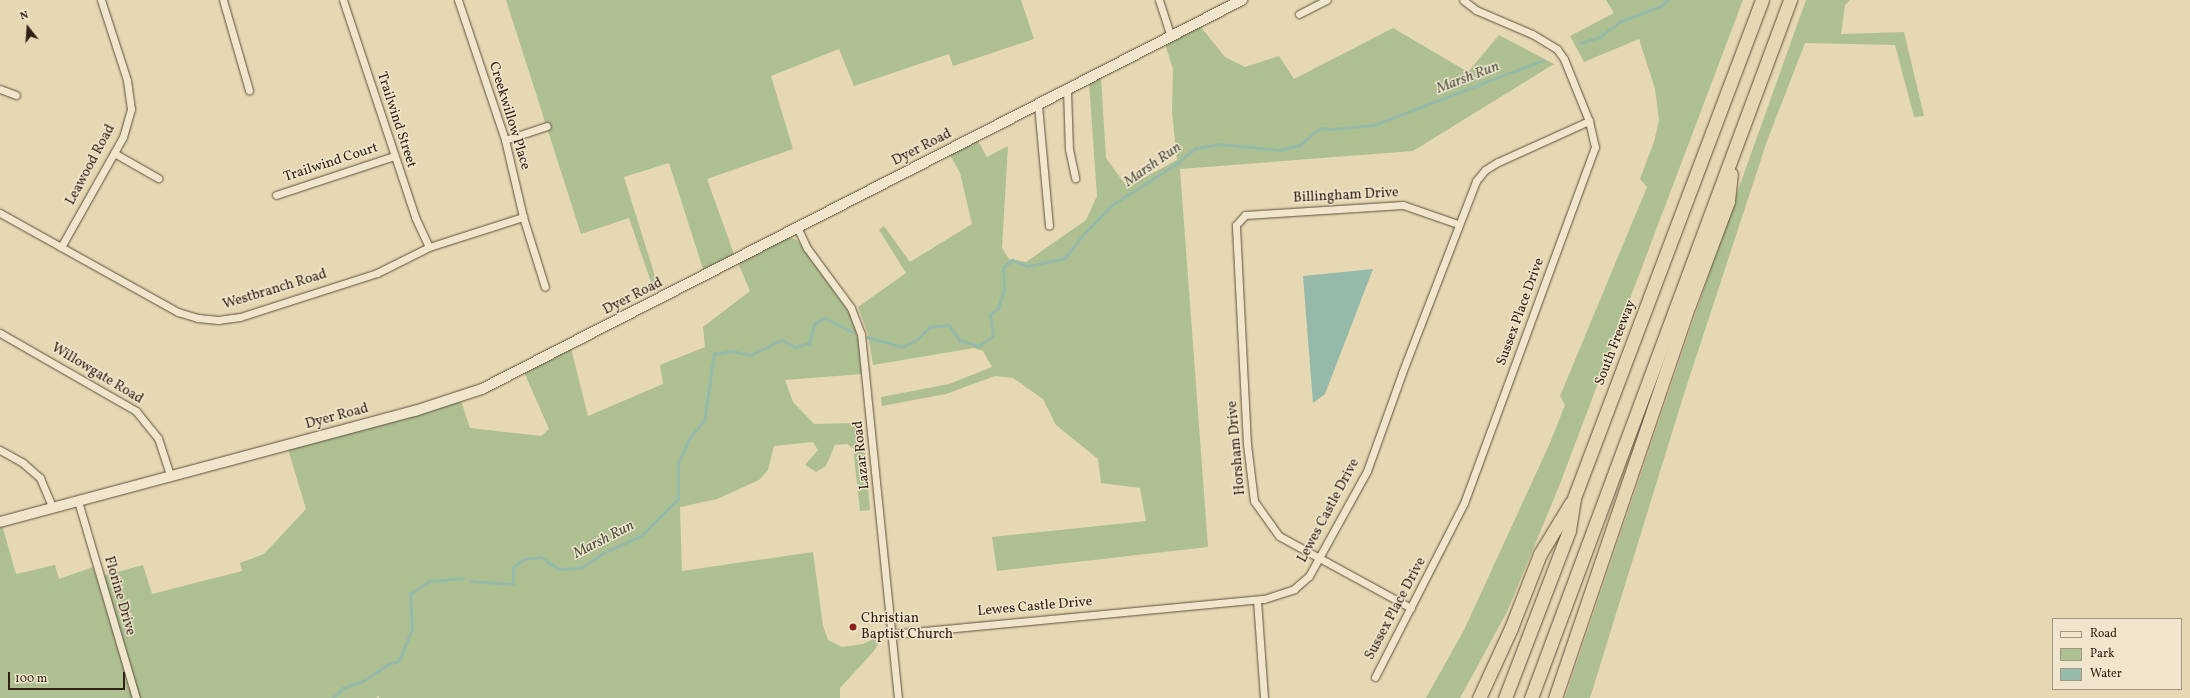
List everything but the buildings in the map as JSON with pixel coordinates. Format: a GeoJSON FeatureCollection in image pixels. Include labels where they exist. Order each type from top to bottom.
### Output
{"type":"FeatureCollection","features":[{"type":"Feature","properties":{"kind":"highway","name":"South Freeway"},"geometry":{"type":"LineString","coordinates":[[1505,698],[1569,530],[1574,498],[1762,0]]}},
{"type":"Feature","properties":{"kind":"highway"},"geometry":{"type":"LineString","coordinates":[[1532,698],[1790,0]]}},
{"type":"Feature","properties":{"kind":"highway"},"geometry":{"type":"LineString","coordinates":[[1555,698],[1684,320],[1728,201],[1733,154]]}},
{"type":"Feature","properties":{"kind":"highway"},"geometry":{"type":"LineString","coordinates":[[1479,698],[1511,628],[1540,554],[1574,498]]}},
{"type":"Feature","properties":{"kind":"street","name":"Leawood Road"},"geometry":{"type":"LineString","coordinates":[[61,247],[114,153],[128,123],[130,94],[101,0]]}},
{"type":"Feature","properties":{"kind":"street"},"geometry":{"type":"LineString","coordinates":[[223,0],[249,90]]}},
{"type":"Feature","properties":{"kind":"street","name":"Trailwind Street"},"geometry":{"type":"LineString","coordinates":[[342,0],[415,217],[429,247]]}},
{"type":"Feature","properties":{"kind":"street","name":"Creekwillow Place"},"geometry":{"type":"LineString","coordinates":[[458,0],[505,140],[523,216],[545,287]]}},
{"type":"Feature","properties":{"kind":"street"},"geometry":{"type":"LineString","coordinates":[[1159,0],[1171,36]]}},
{"type":"Feature","properties":{"kind":"street","name":"Dyer Road"},"geometry":{"type":"LineString","coordinates":[[0,522],[468,395],[798,229],[1242,0]]}},
{"type":"Feature","properties":{"kind":"street"},"geometry":{"type":"LineString","coordinates":[[1298,14],[1327,0]]}},
{"type":"Feature","properties":{"kind":"street","name":"Sussex Place Drive"},"geometry":{"type":"LineString","coordinates":[[1375,676],[1464,503],[1589,169],[1595,143],[1589,121],[1564,59],[1557,49],[1532,34],[1482,14],[1463,0]]}},
{"type":"Feature","properties":{"kind":"street"},"geometry":{"type":"LineString","coordinates":[[0,89],[16,95]]}},
{"type":"Feature","properties":{"kind":"street"},"geometry":{"type":"LineString","coordinates":[[1067,90],[1069,149],[1076,178]]}},
{"type":"Feature","properties":{"kind":"street"},"geometry":{"type":"LineString","coordinates":[[1038,105],[1049,226]]}},
{"type":"Feature","properties":{"kind":"street","name":"Lewes Castle Drive"},"geometry":{"type":"LineString","coordinates":[[892,634],[1257,600],[1274,598],[1294,589],[1309,576],[1367,471],[1458,224],[1476,181],[1485,170],[1541,141],[1589,121]]}},
{"type":"Feature","properties":{"kind":"street"},"geometry":{"type":"LineString","coordinates":[[505,140],[547,126]]}},
{"type":"Feature","properties":{"kind":"street"},"geometry":{"type":"LineString","coordinates":[[114,153],[158,178]]}},
{"type":"Feature","properties":{"kind":"street","name":"Trailwind Court"},"geometry":{"type":"LineString","coordinates":[[276,195],[394,156]]}},
{"type":"Feature","properties":{"kind":"street","name":"Billingham Drive"},"geometry":{"type":"LineString","coordinates":[[1236,224],[1245,216],[1403,205],[1458,224]]}},
{"type":"Feature","properties":{"kind":"street","name":"Westbranch Road"},"geometry":{"type":"LineString","coordinates":[[0,213],[178,312],[198,318],[218,320],[240,317],[377,273],[429,247],[523,216]]}},
{"type":"Feature","properties":{"kind":"street","name":"Horsham Drive"},"geometry":{"type":"LineString","coordinates":[[1236,224],[1247,444],[1254,501],[1278,536],[1411,608]]}},
{"type":"Feature","properties":{"kind":"street","name":"Lazar Road"},"geometry":{"type":"LineString","coordinates":[[798,229],[807,248],[851,308],[861,334],[898,698]]}},
{"type":"Feature","properties":{"kind":"street","name":"Willowgate Road"},"geometry":{"type":"LineString","coordinates":[[0,333],[136,411],[158,438],[170,476]]}},
{"type":"Feature","properties":{"kind":"street"},"geometry":{"type":"LineString","coordinates":[[0,450],[23,463],[40,478],[53,508]]}},
{"type":"Feature","properties":{"kind":"street","name":"Florine Drive"},"geometry":{"type":"LineString","coordinates":[[78,501],[136,698]]}},
{"type":"Feature","properties":{"kind":"street"},"geometry":{"type":"LineString","coordinates":[[1257,600],[1264,698]]}},
{"type":"Feature","properties":{"kind":"green space"},"geometry":{"type":"Polygon","coordinates":[[[506,0],[1021,0],[1034,39],[953,66],[949,54],[854,86],[839,49],[771,76],[793,149],[707,179],[735,257],[704,272],[669,163],[624,177],[658,286],[653,288],[629,218],[581,234],[506,0]]]}},
{"type":"Feature","properties":{"kind":"green space"},"geometry":{"type":"Polygon","coordinates":[[[1606,0],[1743,0],[1558,489],[1507,612],[1460,698],[1426,698],[1464,630],[1550,443],[1565,405],[1560,396],[1647,187],[1640,179],[1654,142],[1659,120],[1655,89],[1639,39],[1584,62],[1570,36],[1614,13],[1606,0]]]}},
{"type":"Feature","properties":{"kind":"green space"},"geometry":{"type":"Polygon","coordinates":[[[1806,0],[1850,0],[1845,5],[1841,34],[1904,32],[1924,116],[1914,117],[1895,45],[1805,43],[1767,141],[1684,394],[1590,698],[1565,698],[1732,207],[1806,0]]]}},
{"type":"Feature","properties":{"kind":"green space"},"geometry":{"type":"Polygon","coordinates":[[[1200,26],[1225,57],[1245,67],[1279,56],[1294,79],[1393,28],[1468,72],[1499,35],[1554,64],[1413,151],[1180,169],[1208,547],[997,571],[992,537],[1146,521],[1140,488],[1101,483],[1098,459],[1056,425],[1043,399],[1013,378],[995,376],[946,394],[882,406],[881,397],[949,384],[992,367],[983,351],[974,348],[873,365],[868,334],[858,307],[906,273],[879,230],[884,226],[910,262],[972,224],[960,173],[950,155],[978,141],[987,157],[1008,146],[1002,248],[1009,259],[1026,262],[1086,220],[1097,196],[1089,83],[1101,77],[1106,158],[1127,187],[1177,160],[1172,112],[1173,69],[1165,44],[1200,26]]]}},
{"type":"Feature","properties":{"kind":"green space"},"geometry":{"type":"Polygon","coordinates":[[[790,237],[798,241],[850,314],[859,342],[862,374],[785,380],[793,402],[814,424],[855,423],[863,428],[870,510],[860,511],[853,448],[847,444],[835,445],[826,466],[816,472],[805,465],[818,450],[813,442],[774,446],[768,470],[759,480],[717,499],[680,507],[682,571],[813,552],[823,626],[828,640],[842,647],[863,644],[877,637],[881,639],[874,651],[840,688],[840,698],[379,698],[379,695],[376,698],[140,698],[103,576],[143,565],[152,594],[242,571],[240,563],[264,554],[306,509],[288,449],[461,401],[470,428],[541,436],[549,429],[524,372],[571,348],[588,416],[663,384],[660,365],[705,347],[703,327],[750,291],[738,263],[790,237]]]}},
{"type":"Feature","properties":{"kind":"green space"},"geometry":{"type":"Polygon","coordinates":[[[2,525],[16,574],[55,565],[59,579],[93,567],[133,698],[0,698],[0,526],[2,525]]]}},
{"type":"Feature","properties":{"kind":"water"},"geometry":{"type":"Polygon","coordinates":[[[1373,269],[1325,394],[1313,403],[1303,276],[1373,269]]]}},
{"type":"Feature","properties":{"kind":"waterway","name":"Marsh Run"},"geometry":{"type":"LineString","coordinates":[[1581,43],[1600,37],[1619,22],[1661,6],[1668,0]]}},
{"type":"Feature","properties":{"kind":"waterway","name":"Marsh Run"},"geometry":{"type":"LineString","coordinates":[[868,337],[902,347],[915,341],[930,327],[949,325],[960,340],[979,346],[993,336],[990,315],[998,308],[1004,289],[1003,268],[1012,260],[1028,266],[1065,258],[1083,235],[1112,205],[1176,164],[1196,148],[1220,144],[1280,150],[1300,145],[1320,128],[1332,129],[1374,125],[1543,60]]}},
{"type":"Feature","properties":{"kind":"waterway","name":"Marsh Run"},"geometry":{"type":"LineString","coordinates":[[471,581],[513,584],[513,567],[524,559],[541,557],[559,569],[581,568],[602,554],[642,535],[678,499],[678,463],[690,437],[704,421],[714,354],[731,351],[751,355],[782,340],[795,347],[809,343],[814,324],[825,318],[853,332]]}},
{"type":"Feature","properties":{"kind":"waterway","name":"Marsh Run"},"geometry":{"type":"LineString","coordinates":[[333,698],[343,688],[363,681],[388,664],[399,661],[412,629],[410,594],[430,581],[463,578]]}},
{"type":"Feature","properties":{"kind":"place","name":"Christian Baptist Church"},"geometry":{"type":"Point","coordinates":[853,627]}}]}
